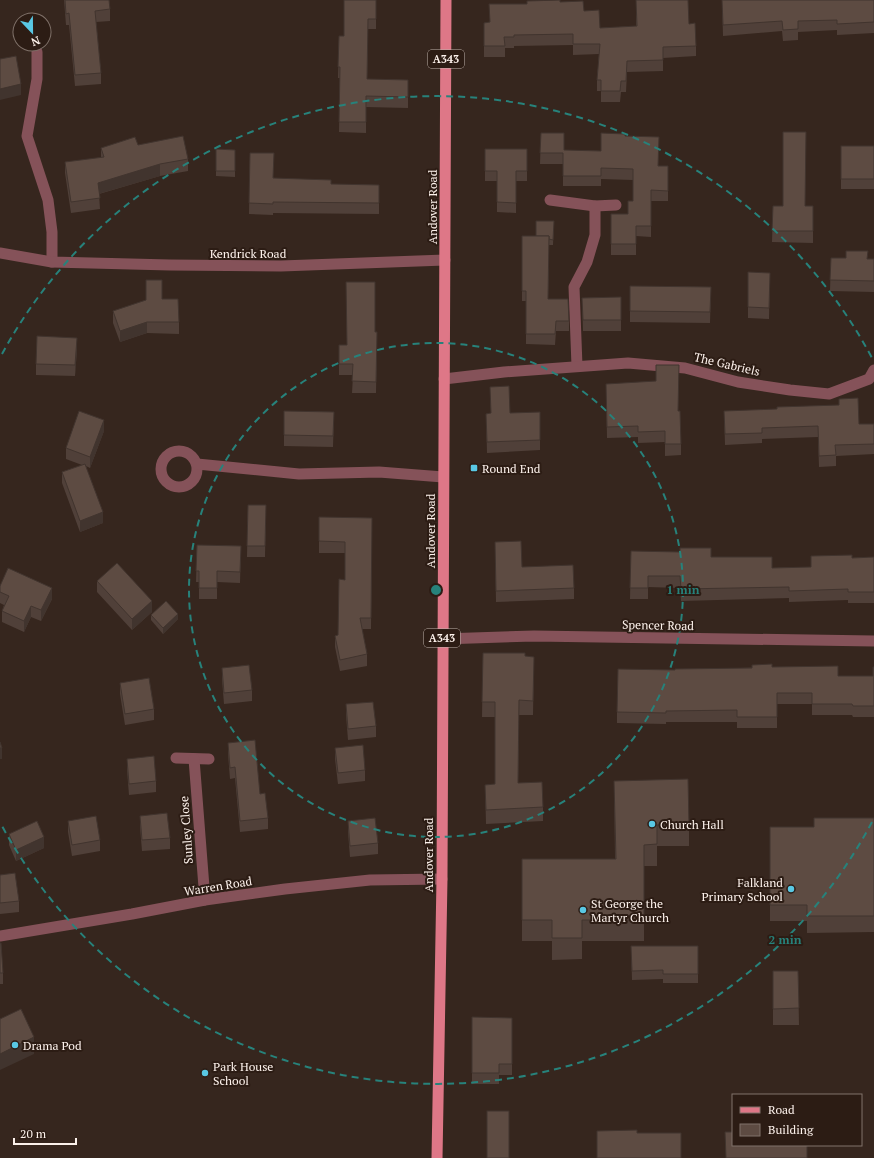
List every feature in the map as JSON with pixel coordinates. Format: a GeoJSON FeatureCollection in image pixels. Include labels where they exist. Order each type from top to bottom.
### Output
{"type":"FeatureCollection","features":[{"type":"Feature","properties":{"kind":"main road","name":"Andover Road"},"geometry":{"type":"LineString","coordinates":[[437,1158],[442,879],[446,0]]}},
{"type":"Feature","properties":{"kind":"street"},"geometry":{"type":"LineString","coordinates":[[37,52],[38,79],[27,136],[48,200],[52,232],[52,262]]}},
{"type":"Feature","properties":{"kind":"street"},"geometry":{"type":"LineString","coordinates":[[550,200],[595,206],[616,205]]}},
{"type":"Feature","properties":{"kind":"street"},"geometry":{"type":"LineString","coordinates":[[577,366],[574,287],[587,262],[595,235],[595,206]]}},
{"type":"Feature","properties":{"kind":"street","name":"Kendrick Road"},"geometry":{"type":"LineString","coordinates":[[0,253],[52,262],[170,265],[281,266],[445,260]]}},
{"type":"Feature","properties":{"kind":"street","name":"The Gabriels"},"geometry":{"type":"LineString","coordinates":[[444,379],[577,366],[628,363],[685,368],[738,382],[829,394],[872,377]]}},
{"type":"Feature","properties":{"kind":"street"},"geometry":{"type":"LineString","coordinates":[[197,464],[299,474],[379,472],[443,477]]}},
{"type":"Feature","properties":{"kind":"street","name":"Spencer Road"},"geometry":{"type":"LineString","coordinates":[[442,639],[534,636],[874,641]]}},
{"type":"Feature","properties":{"kind":"street"},"geometry":{"type":"LineString","coordinates":[[176,758],[209,759]]}},
{"type":"Feature","properties":{"kind":"street","name":"Sunley Close"},"geometry":{"type":"LineString","coordinates":[[194,759],[205,900]]}},
{"type":"Feature","properties":{"kind":"street","name":"Warren Road"},"geometry":{"type":"LineString","coordinates":[[0,936],[205,900],[285,888],[370,880],[442,879]]}},
{"type":"Feature","properties":{"kind":"building"},"geometry":{"type":"Polygon","coordinates":[[[65,0],[109,0],[110,9],[95,11],[101,73],[75,75],[69,13],[66,14],[65,0]]]}},
{"type":"Feature","properties":{"kind":"building"},"geometry":{"type":"Polygon","coordinates":[[[344,0],[376,0],[376,19],[368,19],[367,79],[408,80],[408,97],[366,96],[366,122],[339,122],[339,36],[344,36],[344,0]]]}},
{"type":"Feature","properties":{"kind":"building"},"geometry":{"type":"Polygon","coordinates":[[[560,0],[560,2],[583,1],[584,11],[599,10],[600,28],[637,26],[636,0],[688,0],[689,24],[695,23],[696,46],[663,47],[663,60],[627,61],[626,81],[621,81],[620,91],[601,91],[601,80],[597,80],[600,44],[573,44],[573,34],[514,35],[514,37],[504,37],[505,46],[484,46],[484,23],[490,22],[489,4],[527,4],[527,1],[560,0]]]}},
{"type":"Feature","properties":{"kind":"building"},"geometry":{"type":"Polygon","coordinates":[[[722,0],[874,0],[874,22],[837,24],[837,20],[798,21],[798,29],[783,30],[782,21],[723,25],[722,0]]]}},
{"type":"Feature","properties":{"kind":"building"},"geometry":{"type":"Polygon","coordinates":[[[16,56],[21,84],[0,89],[0,59],[16,56]]]}},
{"type":"Feature","properties":{"kind":"building"},"geometry":{"type":"Polygon","coordinates":[[[783,132],[806,132],[805,206],[813,206],[813,231],[772,231],[773,206],[783,206],[783,132]]]}},
{"type":"Feature","properties":{"kind":"building"},"geometry":{"type":"Polygon","coordinates":[[[541,133],[564,133],[564,150],[601,151],[601,133],[625,134],[625,136],[659,137],[658,166],[668,166],[668,191],[651,190],[651,226],[636,226],[636,244],[611,244],[611,214],[628,214],[628,201],[633,201],[633,169],[601,168],[601,176],[563,176],[563,153],[540,153],[541,133]]]}},
{"type":"Feature","properties":{"kind":"building"},"geometry":{"type":"Polygon","coordinates":[[[183,136],[188,159],[160,164],[98,183],[100,198],[71,202],[65,162],[104,157],[101,148],[135,137],[138,145],[183,136]]]}},
{"type":"Feature","properties":{"kind":"building"},"geometry":{"type":"Polygon","coordinates":[[[841,146],[874,146],[874,179],[841,179],[841,146]]]}},
{"type":"Feature","properties":{"kind":"building"},"geometry":{"type":"Polygon","coordinates":[[[216,149],[235,150],[235,171],[216,171],[216,149]]]}},
{"type":"Feature","properties":{"kind":"building"},"geometry":{"type":"Polygon","coordinates":[[[485,149],[527,149],[527,171],[516,171],[516,203],[497,202],[497,171],[485,171],[485,149]]]}},
{"type":"Feature","properties":{"kind":"building"},"geometry":{"type":"Polygon","coordinates":[[[250,153],[274,153],[273,178],[331,180],[331,184],[379,185],[379,203],[249,203],[250,153]]]}},
{"type":"Feature","properties":{"kind":"building"},"geometry":{"type":"Polygon","coordinates":[[[536,221],[554,221],[553,240],[549,239],[549,236],[536,236],[536,221]]]}},
{"type":"Feature","properties":{"kind":"building"},"geometry":{"type":"Polygon","coordinates":[[[522,236],[549,236],[548,299],[568,299],[569,321],[556,321],[555,334],[526,334],[526,291],[522,291],[522,236]]]}},
{"type":"Feature","properties":{"kind":"building"},"geometry":{"type":"Polygon","coordinates":[[[846,251],[868,251],[867,259],[874,259],[874,281],[830,280],[831,258],[846,258],[846,251]]]}},
{"type":"Feature","properties":{"kind":"building"},"geometry":{"type":"Polygon","coordinates":[[[748,272],[770,273],[769,308],[748,307],[748,272]]]}},
{"type":"Feature","properties":{"kind":"building"},"geometry":{"type":"Polygon","coordinates":[[[146,280],[162,280],[162,299],[178,299],[179,322],[147,322],[120,331],[113,311],[146,300],[146,280]]]}},
{"type":"Feature","properties":{"kind":"building"},"geometry":{"type":"Polygon","coordinates":[[[346,282],[375,282],[375,332],[377,332],[376,382],[352,381],[353,364],[339,364],[339,345],[347,345],[346,282]]]}},
{"type":"Feature","properties":{"kind":"building"},"geometry":{"type":"Polygon","coordinates":[[[630,286],[711,287],[710,312],[630,311],[630,286]]]}},
{"type":"Feature","properties":{"kind":"building"},"geometry":{"type":"Polygon","coordinates":[[[621,297],[621,320],[583,320],[582,298],[621,297]]]}},
{"type":"Feature","properties":{"kind":"building"},"geometry":{"type":"Polygon","coordinates":[[[37,336],[77,338],[75,365],[36,364],[37,336]]]}},
{"type":"Feature","properties":{"kind":"building"},"geometry":{"type":"Polygon","coordinates":[[[656,365],[679,365],[678,411],[680,411],[681,444],[665,444],[665,431],[638,432],[638,426],[607,427],[606,384],[656,381],[656,365]]]}},
{"type":"Feature","properties":{"kind":"building"},"geometry":{"type":"Polygon","coordinates":[[[509,386],[510,413],[540,412],[540,440],[487,442],[486,414],[491,413],[490,387],[509,386]]]}},
{"type":"Feature","properties":{"kind":"building"},"geometry":{"type":"Polygon","coordinates":[[[858,398],[859,424],[874,424],[874,444],[835,445],[836,455],[819,456],[818,426],[762,428],[762,433],[725,434],[724,411],[777,409],[777,407],[839,405],[839,399],[858,398]]]}},
{"type":"Feature","properties":{"kind":"building"},"geometry":{"type":"Polygon","coordinates":[[[79,411],[104,420],[90,457],[66,448],[79,411]]]}},
{"type":"Feature","properties":{"kind":"building"},"geometry":{"type":"Polygon","coordinates":[[[284,411],[334,412],[333,436],[284,435],[284,411]]]}},
{"type":"Feature","properties":{"kind":"building"},"geometry":{"type":"Polygon","coordinates":[[[85,464],[103,512],[80,521],[62,472],[85,464]]]}},
{"type":"Feature","properties":{"kind":"building"},"geometry":{"type":"Polygon","coordinates":[[[248,505],[266,505],[265,546],[247,546],[248,505]]]}},
{"type":"Feature","properties":{"kind":"building"},"geometry":{"type":"Polygon","coordinates":[[[319,517],[372,518],[371,618],[360,618],[367,654],[340,660],[335,636],[338,635],[339,579],[345,580],[345,542],[319,541],[319,517]]]}},
{"type":"Feature","properties":{"kind":"building"},"geometry":{"type":"Polygon","coordinates":[[[521,541],[522,567],[573,565],[574,588],[496,591],[495,542],[521,541]]]}},
{"type":"Feature","properties":{"kind":"building"},"geometry":{"type":"Polygon","coordinates":[[[197,545],[241,546],[240,572],[217,571],[217,588],[199,588],[199,571],[196,571],[197,545]]]}},
{"type":"Feature","properties":{"kind":"building"},"geometry":{"type":"Polygon","coordinates":[[[680,548],[711,548],[711,557],[772,557],[772,568],[811,567],[811,556],[852,555],[852,558],[874,557],[874,592],[848,592],[848,589],[789,591],[789,587],[681,589],[680,576],[648,576],[648,588],[630,588],[631,551],[680,552],[680,548]]]}},
{"type":"Feature","properties":{"kind":"building"},"geometry":{"type":"Polygon","coordinates":[[[117,563],[152,601],[132,619],[97,581],[117,563]]]}},
{"type":"Feature","properties":{"kind":"building"},"geometry":{"type":"Polygon","coordinates":[[[8,568],[52,588],[41,610],[31,606],[24,621],[2,611],[9,596],[0,592],[0,586],[8,568]]]}},
{"type":"Feature","properties":{"kind":"building"},"geometry":{"type":"Polygon","coordinates":[[[166,601],[178,614],[163,628],[151,615],[166,601]]]}},
{"type":"Feature","properties":{"kind":"building"},"geometry":{"type":"Polygon","coordinates":[[[483,653],[525,653],[525,656],[534,657],[533,701],[519,700],[518,783],[542,782],[543,807],[486,810],[485,785],[495,784],[495,702],[482,702],[483,653]]]}},
{"type":"Feature","properties":{"kind":"building"},"geometry":{"type":"Polygon","coordinates":[[[772,664],[772,667],[838,666],[838,676],[873,676],[874,667],[874,706],[853,706],[852,704],[812,704],[812,693],[777,693],[777,717],[737,717],[737,710],[666,711],[666,713],[617,712],[618,669],[675,670],[752,668],[752,665],[772,664]]]}},
{"type":"Feature","properties":{"kind":"building"},"geometry":{"type":"Polygon","coordinates":[[[249,665],[252,690],[224,693],[222,668],[249,665]]]}},
{"type":"Feature","properties":{"kind":"building"},"geometry":{"type":"Polygon","coordinates":[[[149,678],[154,709],[125,714],[120,683],[149,678]]]}},
{"type":"Feature","properties":{"kind":"building"},"geometry":{"type":"Polygon","coordinates":[[[373,702],[376,726],[348,729],[346,704],[373,702]]]}},
{"type":"Feature","properties":{"kind":"building"},"geometry":{"type":"Polygon","coordinates":[[[255,740],[260,794],[265,793],[268,818],[240,821],[235,767],[230,768],[228,743],[255,740]]]}},
{"type":"Feature","properties":{"kind":"building"},"geometry":{"type":"Polygon","coordinates":[[[363,745],[365,770],[338,773],[335,748],[363,745]]]}},
{"type":"Feature","properties":{"kind":"building"},"geometry":{"type":"Polygon","coordinates":[[[154,756],[156,781],[129,784],[127,759],[154,756]]]}},
{"type":"Feature","properties":{"kind":"building"},"geometry":{"type":"Polygon","coordinates":[[[688,779],[689,824],[657,825],[657,844],[644,845],[644,920],[582,920],[582,938],[552,938],[552,920],[522,920],[522,859],[616,859],[614,781],[688,779]]]}},
{"type":"Feature","properties":{"kind":"building"},"geometry":{"type":"Polygon","coordinates":[[[167,813],[170,838],[142,840],[140,816],[167,813]]]}},
{"type":"Feature","properties":{"kind":"building"},"geometry":{"type":"Polygon","coordinates":[[[96,816],[100,840],[72,845],[68,821],[96,816]]]}},
{"type":"Feature","properties":{"kind":"building"},"geometry":{"type":"Polygon","coordinates":[[[375,818],[378,843],[350,846],[348,821],[375,818]]]}},
{"type":"Feature","properties":{"kind":"building"},"geometry":{"type":"Polygon","coordinates":[[[814,818],[874,818],[874,916],[807,916],[807,905],[770,905],[770,827],[814,827],[814,818]]]}},
{"type":"Feature","properties":{"kind":"building"},"geometry":{"type":"Polygon","coordinates":[[[37,821],[44,837],[16,850],[9,834],[37,821]]]}},
{"type":"Feature","properties":{"kind":"building"},"geometry":{"type":"Polygon","coordinates":[[[15,873],[19,901],[0,903],[0,875],[15,873]]]}},
{"type":"Feature","properties":{"kind":"building"},"geometry":{"type":"Polygon","coordinates":[[[1,943],[3,973],[0,973],[1,943]]]}},
{"type":"Feature","properties":{"kind":"building"},"geometry":{"type":"Polygon","coordinates":[[[631,946],[698,946],[698,974],[663,974],[663,970],[632,971],[631,946]]]}},
{"type":"Feature","properties":{"kind":"building"},"geometry":{"type":"Polygon","coordinates":[[[773,971],[798,971],[799,1008],[773,1009],[773,971]]]}},
{"type":"Feature","properties":{"kind":"building"},"geometry":{"type":"Polygon","coordinates":[[[21,1009],[34,1037],[0,1054],[0,1019],[21,1009]]]}},
{"type":"Feature","properties":{"kind":"building"},"geometry":{"type":"Polygon","coordinates":[[[472,1017],[512,1018],[512,1064],[499,1064],[499,1073],[472,1073],[472,1017]]]}},
{"type":"Feature","properties":{"kind":"building"},"geometry":{"type":"Polygon","coordinates":[[[487,1111],[509,1111],[509,1158],[487,1158],[487,1111]]]}},
{"type":"Feature","properties":{"kind":"building"},"geometry":{"type":"Polygon","coordinates":[[[637,1130],[637,1133],[681,1133],[681,1158],[597,1158],[597,1131],[637,1130]]]}},
{"type":"Feature","properties":{"kind":"building"},"geometry":{"type":"Polygon","coordinates":[[[725,1132],[732,1132],[732,1146],[807,1146],[807,1158],[726,1158],[725,1132]]]}},
{"type":"Feature","properties":{"kind":"place","name":"Round End"},"geometry":{"type":"Point","coordinates":[474,468]}},
{"type":"Feature","properties":{"kind":"place","name":"Church Hall"},"geometry":{"type":"Point","coordinates":[652,824]}},
{"type":"Feature","properties":{"kind":"place","name":"Falkland Primary School"},"geometry":{"type":"Point","coordinates":[791,889]}},
{"type":"Feature","properties":{"kind":"place","name":"St George the Martyr Church"},"geometry":{"type":"Point","coordinates":[583,910]}},
{"type":"Feature","properties":{"kind":"place","name":"Drama Pod"},"geometry":{"type":"Point","coordinates":[15,1045]}},
{"type":"Feature","properties":{"kind":"place","name":"Park House School"},"geometry":{"type":"Point","coordinates":[205,1073]}}]}
